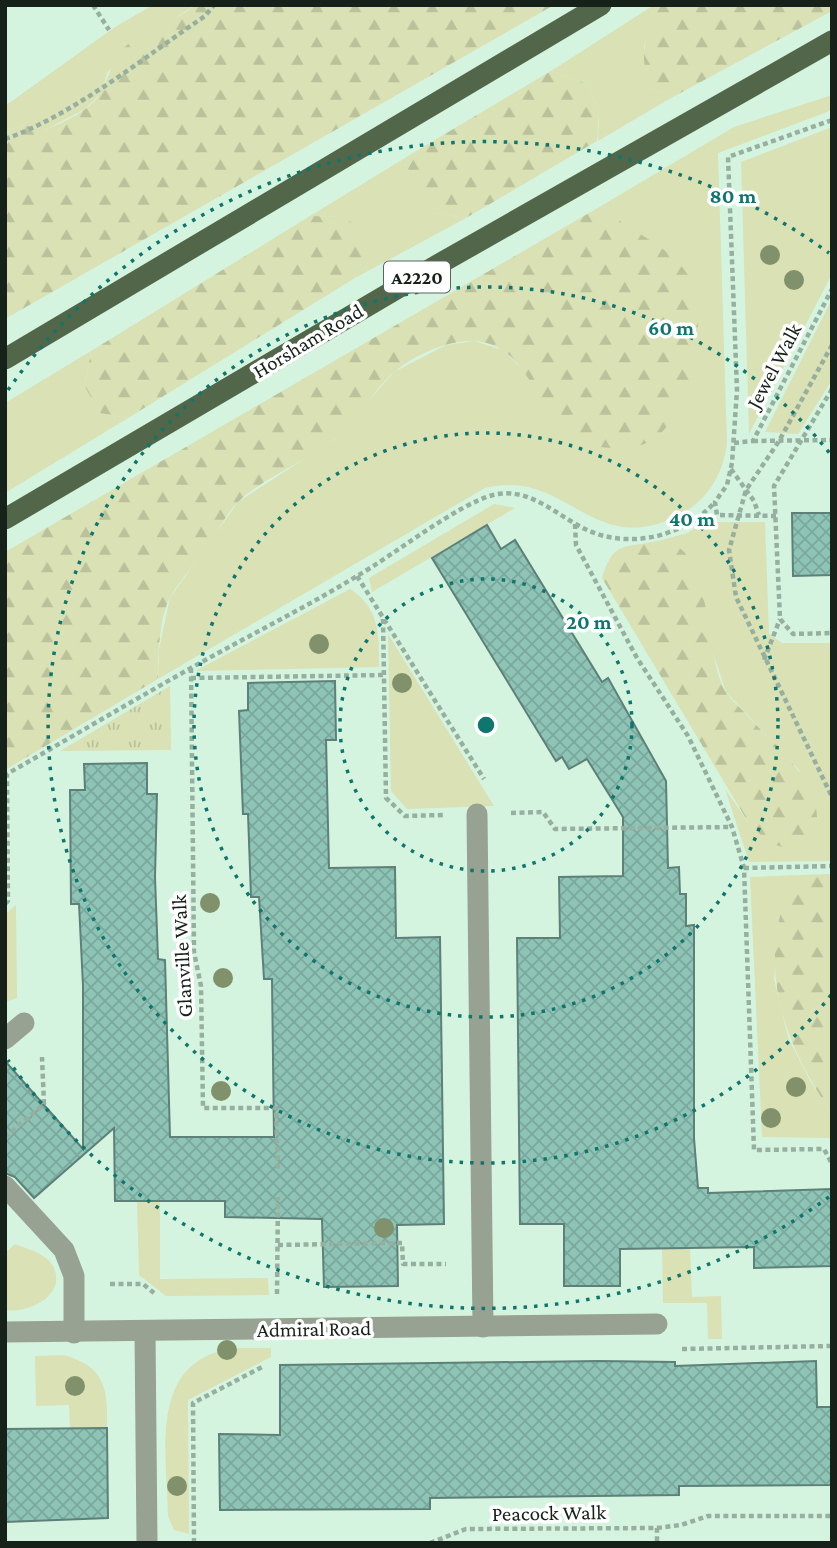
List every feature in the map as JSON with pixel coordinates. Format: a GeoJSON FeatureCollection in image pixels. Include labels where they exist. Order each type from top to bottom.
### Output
{"type":"FeatureCollection","features":[{"type":"Feature","properties":{"kind":"main road"},"geometry":{"type":"LineString","coordinates":[[5,359],[601,5]]}},
{"type":"Feature","properties":{"kind":"main road","name":"Horsham Road"},"geometry":{"type":"LineString","coordinates":[[5,519],[439,264],[832,41]]}},
{"type":"Feature","properties":{"kind":"street"},"geometry":{"type":"LineString","coordinates":[[477,814],[483,1327]]}},
{"type":"Feature","properties":{"kind":"street"},"geometry":{"type":"LineString","coordinates":[[5,1039],[24,1023]]}},
{"type":"Feature","properties":{"kind":"street"},"geometry":{"type":"LineString","coordinates":[[5,1186],[64,1250],[74,1276],[74,1333]]}},
{"type":"Feature","properties":{"kind":"street","name":"Admiral Road"},"geometry":{"type":"LineString","coordinates":[[5,1332],[657,1324]]}},
{"type":"Feature","properties":{"kind":"street"},"geometry":{"type":"LineString","coordinates":[[145,1332],[147,1543]]}},
{"type":"Feature","properties":{"kind":"path"},"geometry":{"type":"LineString","coordinates":[[93,5],[109,30]]}},
{"type":"Feature","properties":{"kind":"path"},"geometry":{"type":"LineString","coordinates":[[5,139],[28,131],[76,102],[205,16],[214,5]]}},
{"type":"Feature","properties":{"kind":"path","name":"Jewel Walk"},"geometry":{"type":"LineString","coordinates":[[715,502],[727,485],[731,469],[737,390],[729,157],[832,120]]}},
{"type":"Feature","properties":{"kind":"path","name":"Jewel Walk"},"geometry":{"type":"LineString","coordinates":[[734,443],[753,441],[832,289]]}},
{"type":"Feature","properties":{"kind":"path"},"geometry":{"type":"LineString","coordinates":[[832,345],[779,441],[746,490],[729,551],[736,597],[764,661],[832,797]]}},
{"type":"Feature","properties":{"kind":"path"},"geometry":{"type":"LineString","coordinates":[[764,661],[780,619],[774,485],[832,389]]}},
{"type":"Feature","properties":{"kind":"path"},"geometry":{"type":"LineString","coordinates":[[753,441],[832,440]]}},
{"type":"Feature","properties":{"kind":"path"},"geometry":{"type":"LineString","coordinates":[[731,469],[758,507],[759,515]]}},
{"type":"Feature","properties":{"kind":"path"},"geometry":{"type":"LineString","coordinates":[[7,902],[8,774],[191,667],[357,576],[470,506],[496,494],[526,496],[575,523],[617,538],[653,537],[684,527],[704,515],[715,502]]}},
{"type":"Feature","properties":{"kind":"path"},"geometry":{"type":"LineString","coordinates":[[715,502],[718,515],[776,516]]}},
{"type":"Feature","properties":{"kind":"path"},"geometry":{"type":"LineString","coordinates":[[575,523],[576,545],[636,658],[688,736],[732,827],[744,867],[754,1150],[824,1149],[832,1164]]}},
{"type":"Feature","properties":{"kind":"path"},"geometry":{"type":"LineString","coordinates":[[357,576],[485,780]]}},
{"type":"Feature","properties":{"kind":"path"},"geometry":{"type":"LineString","coordinates":[[780,619],[793,634],[832,634]]}},
{"type":"Feature","properties":{"kind":"path","name":"Glanville Walk"},"geometry":{"type":"LineString","coordinates":[[191,667],[194,952],[201,986],[203,1108],[276,1108],[278,1171]]}},
{"type":"Feature","properties":{"kind":"path"},"geometry":{"type":"LineString","coordinates":[[191,678],[384,675]]}},
{"type":"Feature","properties":{"kind":"path"},"geometry":{"type":"LineString","coordinates":[[744,867],[832,866]]}},
{"type":"Feature","properties":{"kind":"path"},"geometry":{"type":"LineString","coordinates":[[5,1137],[44,1104],[41,1042],[24,1023]]}},
{"type":"Feature","properties":{"kind":"path"},"geometry":{"type":"LineString","coordinates":[[277,1301],[278,1197]]}},
{"type":"Feature","properties":{"kind":"path"},"geometry":{"type":"LineString","coordinates":[[278,1245],[402,1242],[403,1265],[482,1263]]}},
{"type":"Feature","properties":{"kind":"path"},"geometry":{"type":"LineString","coordinates":[[657,1324],[657,1349],[832,1346]]}},
{"type":"Feature","properties":{"kind":"path"},"geometry":{"type":"LineString","coordinates":[[194,1543],[192,1403],[266,1365]]}},
{"type":"Feature","properties":{"kind":"path","name":"Peacock Walk"},"geometry":{"type":"LineString","coordinates":[[430,1543],[467,1530],[657,1528],[681,1525],[708,1516],[832,1516]]}},
{"type":"Feature","properties":{"kind":"path"},"geometry":{"type":"LineString","coordinates":[[657,1528],[657,1543]]}},
{"type":"Feature","properties":{"kind":"green space"},"geometry":{"type":"Polygon","coordinates":[[[153,5],[195,5],[159,29],[134,40],[107,73],[102,92],[85,109],[45,130],[25,125],[5,131],[5,106],[115,27],[153,5]]]}},
{"type":"Feature","properties":{"kind":"green space"},"geometry":{"type":"Polygon","coordinates":[[[195,5],[554,5],[5,319],[5,131],[25,125],[45,130],[85,110],[98,97],[115,60],[128,44],[177,18],[195,5]]]}},
{"type":"Feature","properties":{"kind":"green space"},"geometry":{"type":"Polygon","coordinates":[[[654,5],[660,5],[644,46],[651,88],[671,98],[598,141],[599,112],[588,84],[551,71],[654,5]]]}},
{"type":"Feature","properties":{"kind":"green space"},"geometry":{"type":"Polygon","coordinates":[[[660,5],[832,5],[832,11],[671,98],[651,88],[645,65],[647,37],[660,5]]]}},
{"type":"Feature","properties":{"kind":"green space"},"geometry":{"type":"Polygon","coordinates":[[[551,71],[588,84],[599,112],[597,141],[466,218],[435,213],[410,190],[408,169],[418,150],[551,71]]]}},
{"type":"Feature","properties":{"kind":"green space"},"geometry":{"type":"Polygon","coordinates":[[[832,95],[832,109],[827,112],[718,153],[727,443],[714,483],[701,500],[683,513],[652,525],[625,527],[603,522],[539,490],[514,485],[485,488],[158,679],[159,649],[170,598],[238,502],[335,439],[394,372],[446,345],[474,341],[503,350],[525,372],[533,385],[695,353],[697,319],[694,294],[686,276],[675,263],[622,225],[601,206],[734,127],[832,95]]]}},
{"type":"Feature","properties":{"kind":"green space"},"geometry":{"type":"Polygon","coordinates":[[[832,127],[832,274],[749,434],[741,162],[832,127]]]}},
{"type":"Feature","properties":{"kind":"green space"},"geometry":{"type":"Polygon","coordinates":[[[418,150],[408,169],[435,213],[466,218],[355,278],[365,253],[341,217],[310,216],[418,150]]]}},
{"type":"Feature","properties":{"kind":"green space"},"geometry":{"type":"Polygon","coordinates":[[[601,206],[673,257],[690,279],[696,296],[697,339],[688,385],[669,424],[657,437],[644,444],[623,448],[601,447],[579,440],[562,427],[548,410],[525,373],[512,358],[495,346],[473,341],[461,342],[424,353],[392,374],[332,441],[263,483],[234,506],[167,604],[160,636],[158,679],[5,770],[5,552],[601,206]]]}},
{"type":"Feature","properties":{"kind":"green space"},"geometry":{"type":"Polygon","coordinates":[[[310,216],[341,217],[359,226],[365,253],[355,278],[128,418],[100,413],[85,387],[91,351],[310,216]]]}},
{"type":"Feature","properties":{"kind":"green space"},"geometry":{"type":"Polygon","coordinates":[[[832,299],[832,380],[798,434],[765,432],[832,299]]]}},
{"type":"Feature","properties":{"kind":"green space"},"geometry":{"type":"Polygon","coordinates":[[[91,351],[85,387],[100,413],[128,418],[5,493],[5,403],[91,351]]]}},
{"type":"Feature","properties":{"kind":"green space"},"geometry":{"type":"Polygon","coordinates":[[[494,504],[515,508],[372,592],[369,578],[494,504]]]}},
{"type":"Feature","properties":{"kind":"green space"},"geometry":{"type":"Polygon","coordinates":[[[705,522],[765,522],[769,634],[782,643],[832,643],[832,861],[749,862],[725,789],[748,822],[800,771],[726,692],[712,650],[702,597],[677,547],[658,541],[687,533],[705,522]]]}},
{"type":"Feature","properties":{"kind":"green space"},"geometry":{"type":"Polygon","coordinates":[[[657,541],[678,547],[689,558],[697,574],[714,657],[726,692],[786,755],[809,787],[817,824],[813,844],[792,848],[776,845],[748,822],[602,578],[611,557],[621,548],[657,541]]]}},
{"type":"Feature","properties":{"kind":"green space"},"geometry":{"type":"Polygon","coordinates":[[[350,589],[367,605],[376,623],[379,667],[195,671],[350,589]]]}},
{"type":"Feature","properties":{"kind":"green space"},"geometry":{"type":"Polygon","coordinates":[[[388,634],[494,806],[407,809],[391,791],[388,634]]]}},
{"type":"Feature","properties":{"kind":"green space"},"geometry":{"type":"Polygon","coordinates":[[[170,686],[171,750],[60,751],[170,686]]]}},
{"type":"Feature","properties":{"kind":"green space"},"geometry":{"type":"Polygon","coordinates":[[[830,874],[832,1114],[794,1046],[785,1022],[775,972],[779,920],[799,875],[830,874]]]}},
{"type":"Feature","properties":{"kind":"green space"},"geometry":{"type":"Polygon","coordinates":[[[799,875],[779,918],[774,979],[788,1037],[810,1081],[832,1114],[832,1143],[829,1138],[762,1137],[750,877],[799,875]]]}},
{"type":"Feature","properties":{"kind":"green space"},"geometry":{"type":"Polygon","coordinates":[[[16,905],[17,998],[5,1002],[5,914],[16,905]]]}},
{"type":"Feature","properties":{"kind":"green space"},"geometry":{"type":"Polygon","coordinates":[[[137,1201],[160,1201],[160,1279],[268,1278],[269,1295],[166,1296],[139,1275],[137,1201]]]}},
{"type":"Feature","properties":{"kind":"green space"},"geometry":{"type":"Polygon","coordinates":[[[15,1244],[36,1252],[50,1262],[56,1276],[55,1286],[50,1294],[34,1305],[24,1309],[5,1310],[5,1253],[15,1244]]]}},
{"type":"Feature","properties":{"kind":"green space"},"geometry":{"type":"Polygon","coordinates":[[[662,1247],[690,1247],[692,1297],[721,1296],[722,1339],[708,1339],[707,1303],[663,1303],[662,1247]]]}},
{"type":"Feature","properties":{"kind":"green space"},"geometry":{"type":"Polygon","coordinates":[[[236,1348],[271,1348],[271,1357],[188,1400],[189,1534],[174,1530],[168,1516],[166,1437],[168,1412],[175,1389],[188,1370],[207,1356],[236,1348]]]}},
{"type":"Feature","properties":{"kind":"green space"},"geometry":{"type":"Polygon","coordinates":[[[64,1355],[88,1366],[101,1381],[105,1390],[107,1428],[70,1428],[69,1405],[36,1406],[35,1356],[64,1355]]]}},
{"type":"Feature","properties":{"kind":"building"},"geometry":{"type":"Polygon","coordinates":[[[792,513],[832,513],[832,575],[793,576],[792,513]]]}},
{"type":"Feature","properties":{"kind":"building"},"geometry":{"type":"Polygon","coordinates":[[[487,525],[501,549],[515,540],[602,682],[608,678],[666,781],[668,868],[679,867],[680,894],[686,894],[686,926],[694,925],[694,1138],[698,1188],[708,1188],[708,1193],[832,1189],[832,1266],[754,1268],[754,1247],[620,1249],[620,1286],[564,1286],[564,1224],[520,1224],[517,938],[560,938],[559,877],[623,876],[623,817],[587,759],[569,769],[562,757],[556,761],[432,558],[487,525]]]}},
{"type":"Feature","properties":{"kind":"building"},"geometry":{"type":"Polygon","coordinates":[[[335,681],[336,740],[326,740],[329,868],[395,867],[396,938],[440,937],[444,1224],[397,1225],[398,1286],[324,1287],[322,1219],[225,1217],[225,1201],[115,1201],[114,1128],[34,1198],[15,1177],[5,1173],[5,1061],[83,1149],[83,986],[79,904],[71,904],[70,790],[85,790],[84,764],[147,763],[147,794],[157,794],[155,877],[158,959],[165,960],[170,1137],[274,1137],[272,979],[264,979],[259,897],[251,897],[248,814],[243,814],[239,711],[248,710],[248,683],[335,681]]]}},
{"type":"Feature","properties":{"kind":"building"},"geometry":{"type":"Polygon","coordinates":[[[816,1361],[817,1407],[832,1407],[832,1485],[679,1486],[679,1495],[430,1498],[430,1509],[220,1510],[219,1434],[280,1435],[280,1365],[675,1362],[675,1366],[816,1361]]]}},
{"type":"Feature","properties":{"kind":"building"},"geometry":{"type":"Polygon","coordinates":[[[107,1428],[108,1518],[6,1522],[5,1429],[107,1428]]]}}]}
